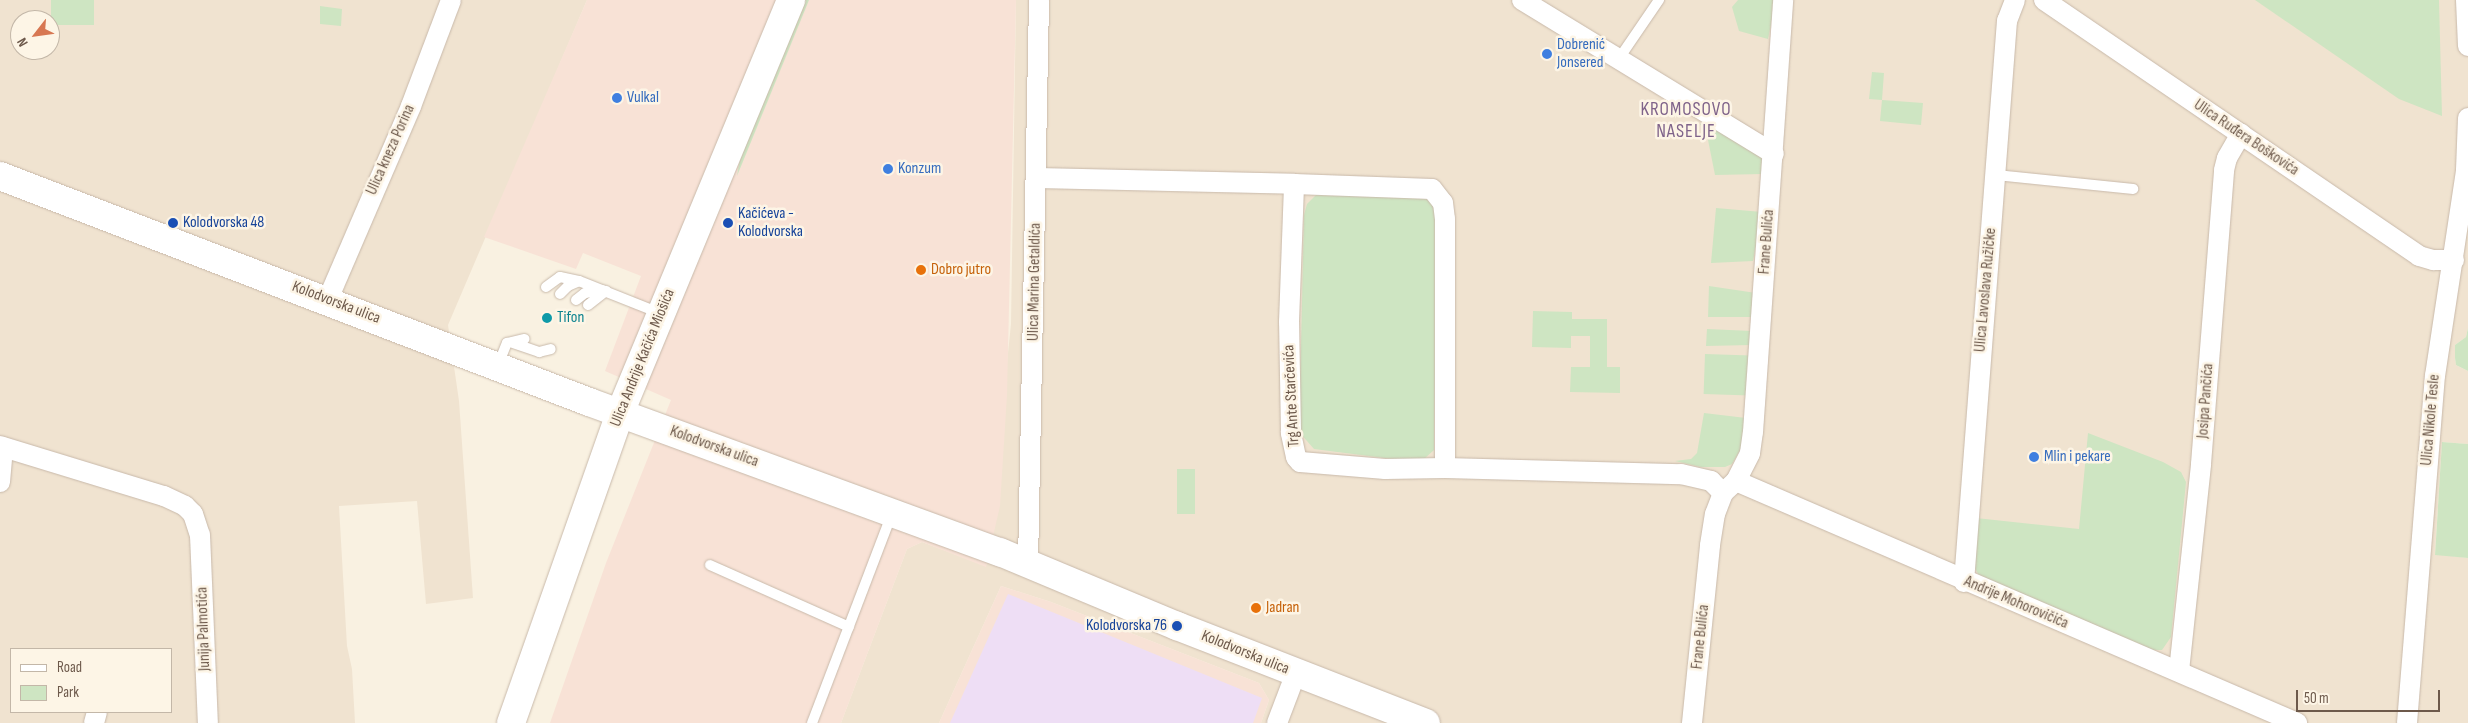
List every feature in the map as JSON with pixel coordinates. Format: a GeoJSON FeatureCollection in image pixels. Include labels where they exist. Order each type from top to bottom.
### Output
{"type":"FeatureCollection","features":[{"type":"Feature","properties":{"kind":"street","name":"Ulica kneza Porina"},"geometry":{"type":"LineString","coordinates":[[328,299],[411,106],[451,0]]}},
{"type":"Feature","properties":{"kind":"street","name":"Ulica Andrije Kačića Miošića"},"geometry":{"type":"LineString","coordinates":[[511,723],[620,413],[791,0]]}},
{"type":"Feature","properties":{"kind":"street","name":"Ulica Marina Getaldića"},"geometry":{"type":"LineString","coordinates":[[1028,564],[1040,0]]}},
{"type":"Feature","properties":{"kind":"street"},"geometry":{"type":"LineString","coordinates":[[1522,0],[1774,154]]}},
{"type":"Feature","properties":{"kind":"street","name":"Frane Bulića"},"geometry":{"type":"LineString","coordinates":[[1692,723],[1710,545],[1715,514],[1750,453],[1753,432],[1774,154],[1783,0]]}},
{"type":"Feature","properties":{"kind":"street","name":"Ulica Lavoslava Ružičke"},"geometry":{"type":"LineString","coordinates":[[1964,582],[2007,21],[2015,0]]}},
{"type":"Feature","properties":{"kind":"street","name":"Ulica Ruđera Boškovića"},"geometry":{"type":"LineString","coordinates":[[2044,0],[2420,256],[2433,260],[2454,260]]}},
{"type":"Feature","properties":{"kind":"street"},"geometry":{"type":"LineString","coordinates":[[2466,0],[2468,46]]}},
{"type":"Feature","properties":{"kind":"street","name":"Ulica Nikole Tesle"},"geometry":{"type":"LineString","coordinates":[[2407,723],[2435,376],[2454,260],[2466,170],[2468,118]]}},
{"type":"Feature","properties":{"kind":"street","name":"Josipa Pančića"},"geometry":{"type":"LineString","coordinates":[[2179,671],[2201,464],[2224,170],[2227,158],[2241,134]]}},
{"type":"Feature","properties":{"kind":"street","name":"Kolodvorska ulica"},"geometry":{"type":"LineString","coordinates":[[0,176],[328,299],[507,346],[620,413],[1028,564],[1296,673],[1426,723]]}},
{"type":"Feature","properties":{"kind":"street"},"geometry":{"type":"LineString","coordinates":[[1037,178],[1432,189],[1443,203],[1445,468]]}},
{"type":"Feature","properties":{"kind":"street","name":"Trg Ante Starčevića"},"geometry":{"type":"LineString","coordinates":[[1294,184],[1289,322],[1291,433],[1296,457],[1300,462],[1385,469],[1445,468],[1680,474],[1730,487]]}},
{"type":"Feature","properties":{"kind":"street"},"geometry":{"type":"LineString","coordinates":[[0,482],[1,447]]}},
{"type":"Feature","properties":{"kind":"street","name":"Junija Palmotića"},"geometry":{"type":"LineString","coordinates":[[1,447],[101,476],[185,506],[197,522],[200,535],[208,723]]}},
{"type":"Feature","properties":{"kind":"street","name":"Andrije Mohorovičića"},"geometry":{"type":"LineString","coordinates":[[1730,487],[2179,671],[2297,723]]}},
{"type":"Feature","properties":{"kind":"street"},"geometry":{"type":"LineString","coordinates":[[1277,723],[1296,673]]}},
{"type":"Feature","properties":{"kind":"lane"},"geometry":{"type":"LineString","coordinates":[[1618,60],[1658,0]]}},
{"type":"Feature","properties":{"kind":"lane"},"geometry":{"type":"LineString","coordinates":[[1996,175],[2133,189]]}},
{"type":"Feature","properties":{"kind":"lane"},"geometry":{"type":"LineString","coordinates":[[546,288],[560,277],[579,281],[661,313]]}},
{"type":"Feature","properties":{"kind":"lane"},"geometry":{"type":"LineString","coordinates":[[560,294],[573,282],[579,281]]}},
{"type":"Feature","properties":{"kind":"lane"},"geometry":{"type":"LineString","coordinates":[[576,300],[592,291],[606,291]]}},
{"type":"Feature","properties":{"kind":"lane"},"geometry":{"type":"LineString","coordinates":[[588,305],[606,291]]}},
{"type":"Feature","properties":{"kind":"lane"},"geometry":{"type":"LineString","coordinates":[[507,346],[525,338]]}},
{"type":"Feature","properties":{"kind":"lane"},"geometry":{"type":"LineString","coordinates":[[507,346],[534,347],[544,353],[551,349]]}},
{"type":"Feature","properties":{"kind":"lane"},"geometry":{"type":"LineString","coordinates":[[812,723],[892,513]]}},
{"type":"Feature","properties":{"kind":"lane"},"geometry":{"type":"LineString","coordinates":[[710,565],[849,627]]}},
{"type":"Feature","properties":{"kind":"shaded area"},"geometry":{"type":"Polygon","coordinates":[[[0,0],[587,0],[448,325],[459,401],[473,598],[426,604],[417,501],[339,506],[347,646],[352,669],[355,723],[0,723],[0,0]]]}},
{"type":"Feature","properties":{"kind":"shaded area"},"geometry":{"type":"Polygon","coordinates":[[[587,0],[1016,0],[1007,395],[1000,506],[986,567],[922,542],[907,549],[841,723],[550,723],[606,563],[671,400],[605,371],[641,276],[583,253],[576,269],[484,237],[587,0]]]}},
{"type":"Feature","properties":{"kind":"shaded area"},"geometry":{"type":"Polygon","coordinates":[[[1016,0],[2468,0],[2468,328],[2466,337],[2455,345],[2455,358],[2456,365],[2468,371],[2468,444],[2442,442],[2435,554],[2468,558],[2468,723],[1261,723],[1269,700],[1259,683],[1051,602],[1001,586],[939,723],[841,723],[907,549],[922,542],[986,566],[1011,324],[1016,0]]]}},
{"type":"Feature","properties":{"kind":"shaded area"},"geometry":{"type":"Polygon","coordinates":[[[1001,586],[1051,602],[1259,683],[1269,700],[1261,723],[939,723],[1001,586]]]}},
{"type":"Feature","properties":{"kind":"shaded area"},"geometry":{"type":"Polygon","coordinates":[[[1008,594],[1262,698],[1253,723],[950,723],[1008,594]]]}},
{"type":"Feature","properties":{"kind":"green space"},"geometry":{"type":"Polygon","coordinates":[[[51,0],[94,0],[94,25],[60,25],[60,10],[51,10],[51,0]]]}},
{"type":"Feature","properties":{"kind":"green space"},"geometry":{"type":"Polygon","coordinates":[[[800,0],[809,0],[737,176],[741,152],[800,0]]]}},
{"type":"Feature","properties":{"kind":"green space"},"geometry":{"type":"Polygon","coordinates":[[[1738,0],[1776,0],[1768,39],[1739,31],[1732,7],[1738,0]]]}},
{"type":"Feature","properties":{"kind":"green space"},"geometry":{"type":"Polygon","coordinates":[[[2255,0],[2439,0],[2442,116],[2399,99],[2255,0]]]}},
{"type":"Feature","properties":{"kind":"green space"},"geometry":{"type":"Polygon","coordinates":[[[320,6],[342,9],[341,26],[320,24],[320,6]]]}},
{"type":"Feature","properties":{"kind":"green space"},"geometry":{"type":"Polygon","coordinates":[[[1872,72],[1884,73],[1882,100],[1869,99],[1872,72]]]}},
{"type":"Feature","properties":{"kind":"green space"},"geometry":{"type":"Polygon","coordinates":[[[1882,100],[1923,103],[1921,125],[1880,121],[1882,100]]]}},
{"type":"Feature","properties":{"kind":"green space"},"geometry":{"type":"Polygon","coordinates":[[[1706,122],[1761,156],[1764,161],[1763,174],[1715,175],[1707,135],[1700,124],[1706,122]]]}},
{"type":"Feature","properties":{"kind":"green space"},"geometry":{"type":"Polygon","coordinates":[[[1316,195],[1422,198],[1429,200],[1435,206],[1437,216],[1434,450],[1424,459],[1408,461],[1314,449],[1299,432],[1304,215],[1307,204],[1316,195]]]}},
{"type":"Feature","properties":{"kind":"green space"},"geometry":{"type":"Polygon","coordinates":[[[1716,208],[1762,212],[1753,261],[1711,263],[1716,208]]]}},
{"type":"Feature","properties":{"kind":"green space"},"geometry":{"type":"Polygon","coordinates":[[[1709,286],[1756,293],[1753,317],[1708,317],[1709,286]]]}},
{"type":"Feature","properties":{"kind":"green space"},"geometry":{"type":"Polygon","coordinates":[[[1533,311],[1572,312],[1572,319],[1607,319],[1607,367],[1620,367],[1620,393],[1570,392],[1571,367],[1590,367],[1590,336],[1571,336],[1571,348],[1532,347],[1533,311]]]}},
{"type":"Feature","properties":{"kind":"green space"},"geometry":{"type":"Polygon","coordinates":[[[2468,328],[2468,371],[2456,365],[2455,345],[2466,337],[2468,328]]]}},
{"type":"Feature","properties":{"kind":"green space"},"geometry":{"type":"Polygon","coordinates":[[[1707,329],[1752,331],[1751,345],[1706,346],[1707,329]]]}},
{"type":"Feature","properties":{"kind":"green space"},"geometry":{"type":"Polygon","coordinates":[[[1705,354],[1751,356],[1750,396],[1704,394],[1705,354]]]}},
{"type":"Feature","properties":{"kind":"green space"},"geometry":{"type":"Polygon","coordinates":[[[1704,413],[1746,418],[1742,447],[1732,464],[1725,467],[1701,467],[1675,461],[1691,459],[1697,453],[1704,413]]]}},
{"type":"Feature","properties":{"kind":"green space"},"geometry":{"type":"Polygon","coordinates":[[[2088,433],[2163,462],[2181,472],[2186,482],[2171,637],[2162,650],[2149,650],[1981,579],[1972,563],[1976,518],[2079,529],[2088,433]]]}},
{"type":"Feature","properties":{"kind":"green space"},"geometry":{"type":"Polygon","coordinates":[[[2442,442],[2468,444],[2468,558],[2435,555],[2442,442]]]}},
{"type":"Feature","properties":{"kind":"green space"},"geometry":{"type":"Polygon","coordinates":[[[1177,469],[1195,469],[1195,514],[1177,514],[1177,469]]]}},
{"type":"Feature","properties":{"kind":"place","name":"Dobrenić Jonsered"},"geometry":{"type":"Point","coordinates":[1547,54]}},
{"type":"Feature","properties":{"kind":"place","name":"Vulkal"},"geometry":{"type":"Point","coordinates":[617,98]}},
{"type":"Feature","properties":{"kind":"place","name":"Konzum"},"geometry":{"type":"Point","coordinates":[888,169]}},
{"type":"Feature","properties":{"kind":"place","name":"Kolodvorska 48"},"geometry":{"type":"Point","coordinates":[173,223]}},
{"type":"Feature","properties":{"kind":"place","name":"Kačićeva - Kolodvorska"},"geometry":{"type":"Point","coordinates":[728,223]}},
{"type":"Feature","properties":{"kind":"place","name":"Dobro jutro"},"geometry":{"type":"Point","coordinates":[921,270]}},
{"type":"Feature","properties":{"kind":"place","name":"Tifon"},"geometry":{"type":"Point","coordinates":[547,318]}},
{"type":"Feature","properties":{"kind":"place","name":"Mlin i pekare"},"geometry":{"type":"Point","coordinates":[2034,457]}},
{"type":"Feature","properties":{"kind":"place","name":"Jadran"},"geometry":{"type":"Point","coordinates":[1256,608]}},
{"type":"Feature","properties":{"kind":"place","name":"Kolodvorska 76"},"geometry":{"type":"Point","coordinates":[1177,626]}},
{"type":"Feature","properties":{"kind":"district","name":"KROMOSOVO NASELJE"},"geometry":{"type":"Point","coordinates":[1686,121]}}]}
